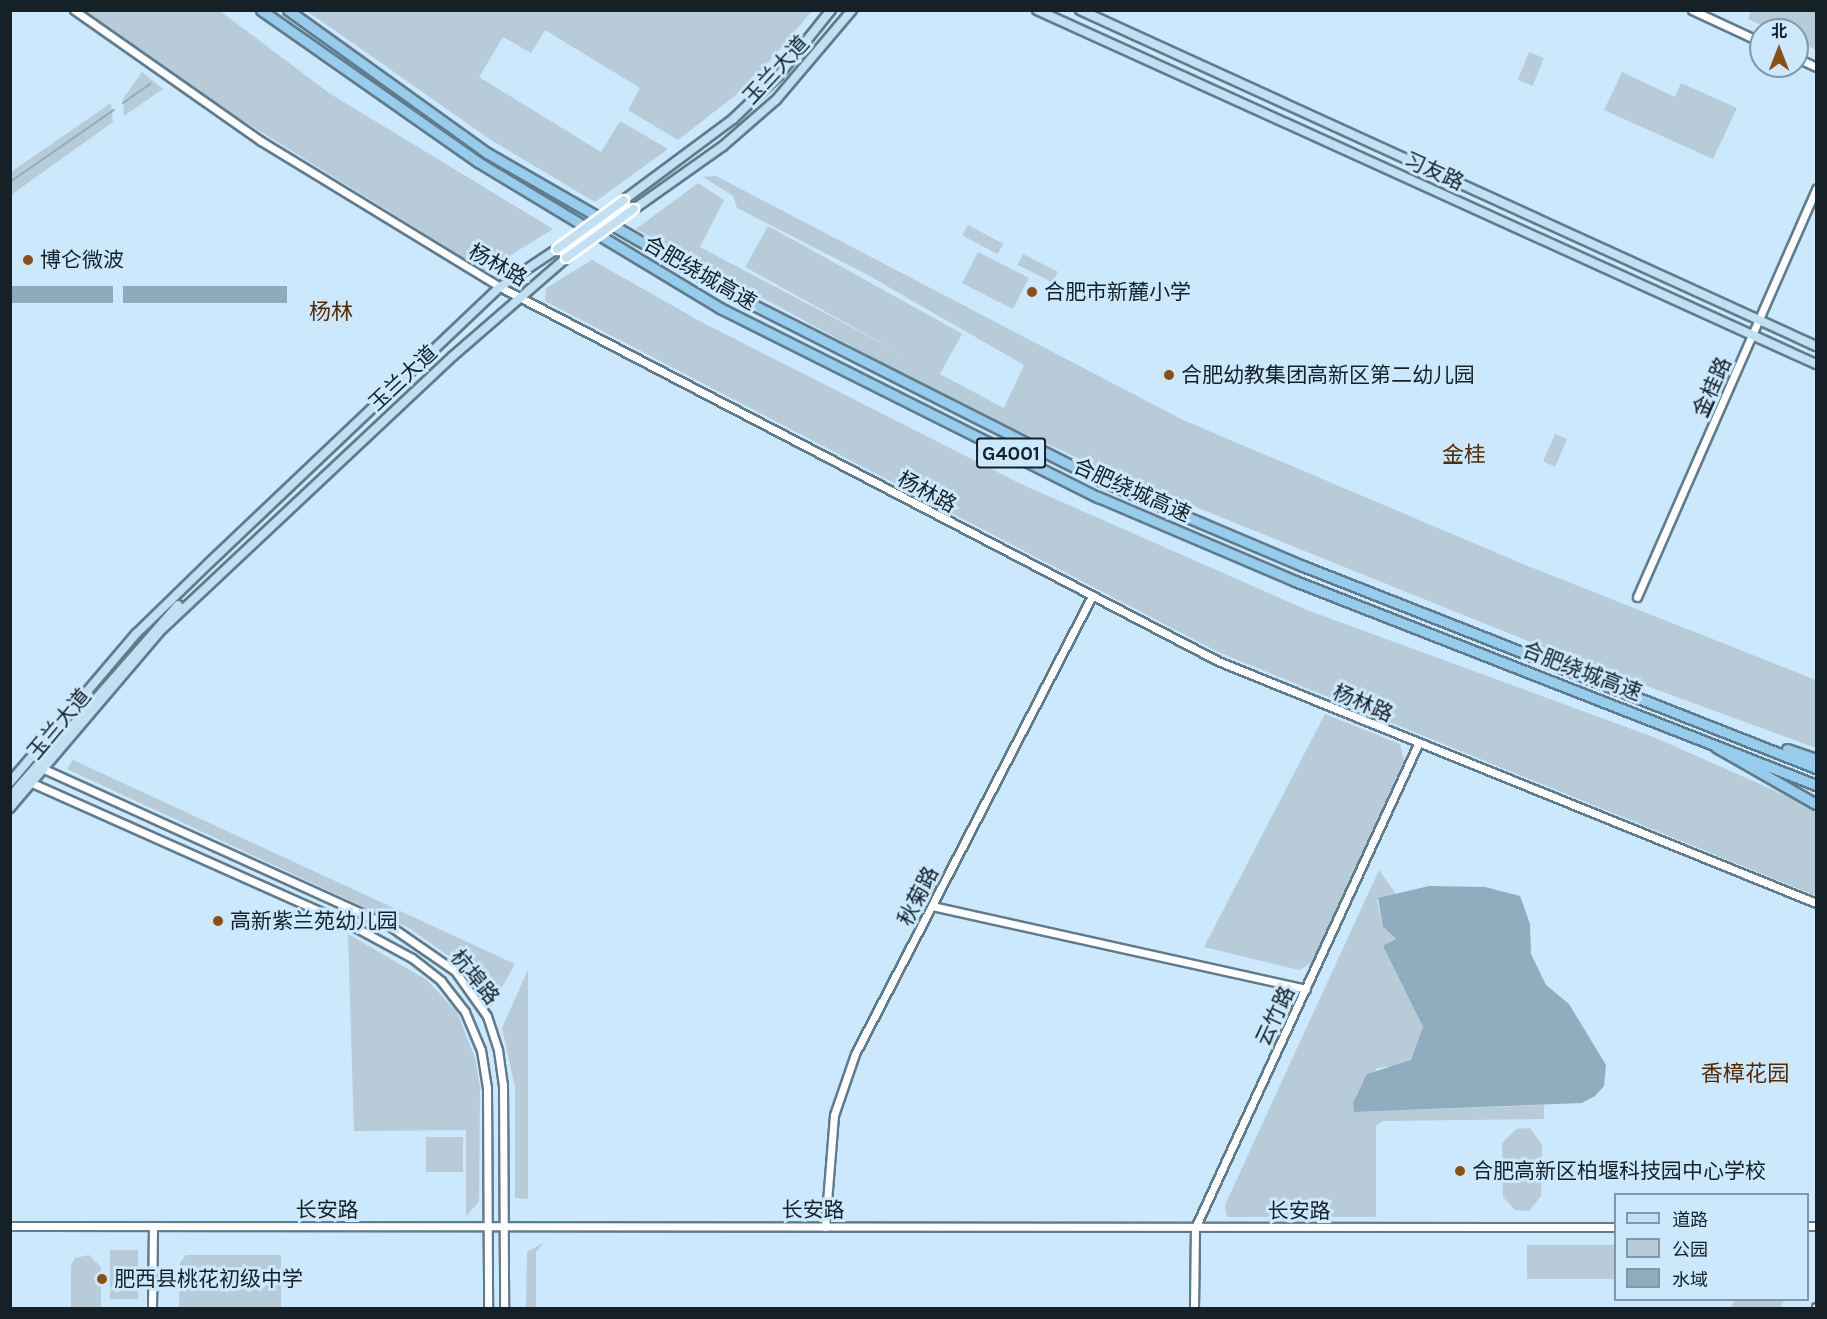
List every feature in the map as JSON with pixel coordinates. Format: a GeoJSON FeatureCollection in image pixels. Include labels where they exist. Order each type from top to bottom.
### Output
{"type":"FeatureCollection","features":[{"type":"Feature","properties":{"kind":"highway","name":"合肥绕城高速"},"geometry":{"type":"LineString","coordinates":[[261,10],[478,162],[720,308],[1098,497],[1296,581],[1696,735],[1816,785]]}},
{"type":"Feature","properties":{"kind":"highway","name":"合肥绕城高速"},"geometry":{"type":"LineString","coordinates":[[288,10],[497,158],[730,293],[1100,480],[1304,566],[1703,721],[1816,768]]}},
{"type":"Feature","properties":{"kind":"highway"},"geometry":{"type":"LineString","coordinates":[[1703,721],[1816,759]]}},
{"type":"Feature","properties":{"kind":"highway"},"geometry":{"type":"LineString","coordinates":[[1696,735],[1816,804]]}},
{"type":"Feature","properties":{"kind":"main road","name":"玉兰大道"},"geometry":{"type":"LineString","coordinates":[[10,782],[136,634],[500,286],[557,249],[732,119],[778,76],[831,10]]}},
{"type":"Feature","properties":{"kind":"main road","name":"玉兰大道"},"geometry":{"type":"LineString","coordinates":[[10,808],[159,633],[520,297],[566,258],[723,146],[776,100],[852,10]]}},
{"type":"Feature","properties":{"kind":"main road","name":"习友路"},"geometry":{"type":"LineString","coordinates":[[1037,10],[1816,364]]}},
{"type":"Feature","properties":{"kind":"main road","name":"习友路"},"geometry":{"type":"LineString","coordinates":[[1080,10],[1816,346]]}},
{"type":"Feature","properties":{"kind":"main road"},"geometry":{"type":"LineString","coordinates":[[10,789],[128,650],[177,604],[10,797]]}},
{"type":"Feature","properties":{"kind":"street","name":"杨林路"},"geometry":{"type":"LineString","coordinates":[[74,10],[270,147],[500,286],[1218,661],[1418,744],[1816,903]]}},
{"type":"Feature","properties":{"kind":"street"},"geometry":{"type":"LineString","coordinates":[[1692,10],[1749,36]]}},
{"type":"Feature","properties":{"kind":"street","name":"金桂路"},"geometry":{"type":"LineString","coordinates":[[1637,597],[1816,189]]}},
{"type":"Feature","properties":{"kind":"street","name":"秋菊路"},"geometry":{"type":"LineString","coordinates":[[825,1227],[834,1115],[855,1054],[1092,596]]}},
{"type":"Feature","properties":{"kind":"street","name":"云竹路"},"geometry":{"type":"LineString","coordinates":[[1194,1308],[1195,1228],[1418,744]]}},
{"type":"Feature","properties":{"kind":"street","name":"杭埠路"},"geometry":{"type":"LineString","coordinates":[[44,769],[390,926],[455,971],[487,1016],[498,1050],[504,1226],[504,1308]]}},
{"type":"Feature","properties":{"kind":"street","name":"杭埠路"},"geometry":{"type":"LineString","coordinates":[[32,783],[351,925],[412,958],[441,981],[465,1012],[482,1050],[487,1088],[488,1308]]}},
{"type":"Feature","properties":{"kind":"street"},"geometry":{"type":"LineString","coordinates":[[932,906],[1306,990]]}},
{"type":"Feature","properties":{"kind":"street","name":"长安路"},"geometry":{"type":"LineString","coordinates":[[10,1226],[1614,1227]]}},
{"type":"Feature","properties":{"kind":"street"},"geometry":{"type":"LineString","coordinates":[[152,1308],[153,1226]]}},
{"type":"Feature","properties":{"kind":"green space"},"geometry":{"type":"Polygon","coordinates":[[[77,11],[220,11],[329,93],[553,229],[485,271],[126,48],[77,11]]]}},
{"type":"Feature","properties":{"kind":"green space"},"geometry":{"type":"Polygon","coordinates":[[[307,11],[812,11],[750,84],[678,140],[628,110],[640,88],[545,30],[531,53],[503,37],[479,77],[601,152],[620,121],[668,149],[595,202],[491,140],[307,11]]]}},
{"type":"Feature","properties":{"kind":"green space"},"geometry":{"type":"Polygon","coordinates":[[[1751,11],[1816,11],[1816,50],[1809,47],[1809,18],[1748,19],[1751,11]]]}},
{"type":"Feature","properties":{"kind":"green space"},"geometry":{"type":"Polygon","coordinates":[[[1529,52],[1544,58],[1533,86],[1518,80],[1529,52]]]}},
{"type":"Feature","properties":{"kind":"green space"},"geometry":{"type":"Polygon","coordinates":[[[142,72],[163,89],[124,116],[123,99],[142,72]]]}},
{"type":"Feature","properties":{"kind":"green space"},"geometry":{"type":"Polygon","coordinates":[[[1622,72],[1675,97],[1681,83],[1737,108],[1713,159],[1604,110],[1622,72]]]}},
{"type":"Feature","properties":{"kind":"green space"},"geometry":{"type":"Polygon","coordinates":[[[111,103],[113,122],[11,195],[11,172],[111,103]]]}},
{"type":"Feature","properties":{"kind":"green space"},"geometry":{"type":"Polygon","coordinates":[[[716,176],[1183,420],[1523,564],[1816,680],[1816,748],[1570,658],[1104,470],[941,395],[636,229],[698,183],[724,200],[700,247],[1004,408],[1024,365],[866,274],[737,208],[733,196],[703,177],[716,176]]]}},
{"type":"Feature","properties":{"kind":"green space"},"geometry":{"type":"Polygon","coordinates":[[[968,225],[1003,244],[998,254],[962,236],[968,225]]]}},
{"type":"Feature","properties":{"kind":"green space"},"geometry":{"type":"Polygon","coordinates":[[[768,226],[962,334],[939,375],[745,267],[768,226]]]}},
{"type":"Feature","properties":{"kind":"green space"},"geometry":{"type":"Polygon","coordinates":[[[978,252],[1029,278],[1013,309],[962,283],[978,252]]]}},
{"type":"Feature","properties":{"kind":"green space"},"geometry":{"type":"Polygon","coordinates":[[[1023,254],[1058,272],[1052,282],[1018,265],[1023,254]]]}},
{"type":"Feature","properties":{"kind":"green space"},"geometry":{"type":"Polygon","coordinates":[[[592,260],[705,324],[1021,484],[1307,610],[1656,738],[1816,809],[1816,896],[1218,652],[545,301],[546,288],[592,260]]]}},
{"type":"Feature","properties":{"kind":"green space"},"geometry":{"type":"Polygon","coordinates":[[[1555,434],[1567,439],[1555,467],[1543,462],[1555,434]]]}},
{"type":"Feature","properties":{"kind":"green space"},"geometry":{"type":"Polygon","coordinates":[[[1325,714],[1400,744],[1404,761],[1312,962],[1299,970],[1204,947],[1325,714]]]}},
{"type":"Feature","properties":{"kind":"green space"},"geometry":{"type":"Polygon","coordinates":[[[73,760],[515,964],[491,1007],[464,967],[409,928],[67,769],[73,760]]]}},
{"type":"Feature","properties":{"kind":"green space"},"geometry":{"type":"Polygon","coordinates":[[[1379,870],[1396,894],[1377,900],[1383,927],[1396,940],[1383,946],[1423,1027],[1417,1054],[1404,1065],[1377,1068],[1354,1112],[1544,1105],[1544,1119],[1383,1121],[1376,1126],[1376,1217],[1227,1217],[1225,1205],[1379,870]]]}},
{"type":"Feature","properties":{"kind":"green space"},"geometry":{"type":"Polygon","coordinates":[[[348,934],[427,980],[457,1012],[475,1058],[480,1087],[479,1202],[466,1216],[466,1130],[354,1131],[348,934]]]}},
{"type":"Feature","properties":{"kind":"green space"},"geometry":{"type":"Polygon","coordinates":[[[528,970],[528,1199],[515,1198],[515,1087],[502,1028],[528,970]]]}},
{"type":"Feature","properties":{"kind":"green space"},"geometry":{"type":"Polygon","coordinates":[[[1530,1128],[1542,1145],[1541,1196],[1529,1211],[1515,1210],[1503,1197],[1502,1143],[1516,1129],[1530,1128]]]}},
{"type":"Feature","properties":{"kind":"green space"},"geometry":{"type":"Polygon","coordinates":[[[426,1137],[463,1137],[463,1172],[426,1172],[426,1137]]]}},
{"type":"Feature","properties":{"kind":"green space"},"geometry":{"type":"Polygon","coordinates":[[[543,1243],[536,1252],[536,1308],[526,1308],[527,1252],[543,1243]]]}},
{"type":"Feature","properties":{"kind":"green space"},"geometry":{"type":"Polygon","coordinates":[[[1527,1245],[1614,1245],[1614,1279],[1527,1279],[1527,1245]]]}},
{"type":"Feature","properties":{"kind":"green space"},"geometry":{"type":"Polygon","coordinates":[[[110,1250],[138,1250],[138,1299],[110,1299],[110,1250]]]}},
{"type":"Feature","properties":{"kind":"green space"},"geometry":{"type":"Polygon","coordinates":[[[89,1255],[101,1267],[101,1308],[71,1308],[71,1266],[75,1258],[89,1255]]]}},
{"type":"Feature","properties":{"kind":"green space"},"geometry":{"type":"Polygon","coordinates":[[[186,1255],[281,1255],[281,1308],[179,1308],[180,1263],[186,1255]]]}},
{"type":"Feature","properties":{"kind":"green space"},"geometry":{"type":"Polygon","coordinates":[[[1734,1301],[1784,1301],[1780,1308],[1731,1308],[1734,1301]]]}},
{"type":"Feature","properties":{"kind":"shaded area"},"geometry":{"type":"Polygon","coordinates":[[[11,286],[113,286],[113,303],[11,303],[11,286]]]}},
{"type":"Feature","properties":{"kind":"shaded area"},"geometry":{"type":"Polygon","coordinates":[[[123,286],[287,286],[287,303],[123,303],[123,286]]]}},
{"type":"Feature","properties":{"kind":"water"},"geometry":{"type":"Polygon","coordinates":[[[1429,886],[1485,887],[1520,896],[1530,924],[1531,954],[1546,985],[1569,1004],[1606,1065],[1604,1086],[1595,1096],[1582,1103],[1354,1112],[1353,1103],[1367,1074],[1411,1060],[1423,1027],[1383,946],[1396,939],[1383,927],[1378,898],[1429,886]]]}},
{"type":"Feature","properties":{"kind":"waterway"},"geometry":{"type":"LineString","coordinates":[[123,103],[150,84]]}},
{"type":"Feature","properties":{"kind":"waterway"},"geometry":{"type":"LineString","coordinates":[[10,182],[114,110]]}},
{"type":"Feature","properties":{"kind":"place","name":"博仑微波"},"geometry":{"type":"Point","coordinates":[28,260]}},
{"type":"Feature","properties":{"kind":"place","name":"合肥市新麓小学"},"geometry":{"type":"Point","coordinates":[1032,292]}},
{"type":"Feature","properties":{"kind":"place","name":"合肥幼教集团高新区第二幼儿园"},"geometry":{"type":"Point","coordinates":[1169,375]}},
{"type":"Feature","properties":{"kind":"place","name":"高新紫兰苑幼儿园"},"geometry":{"type":"Point","coordinates":[218,921]}},
{"type":"Feature","properties":{"kind":"place","name":"合肥高新区柏堰科技园中心学校"},"geometry":{"type":"Point","coordinates":[1460,1171]}},
{"type":"Feature","properties":{"kind":"place","name":"肥西县桃花初级中学"},"geometry":{"type":"Point","coordinates":[102,1279]}},
{"type":"Feature","properties":{"kind":"district","name":"杨林"},"geometry":{"type":"Point","coordinates":[331,313]}},
{"type":"Feature","properties":{"kind":"district","name":"金桂"},"geometry":{"type":"Point","coordinates":[1464,456]}},
{"type":"Feature","properties":{"kind":"district","name":"香樟花园"},"geometry":{"type":"Point","coordinates":[1745,1075]}}]}
